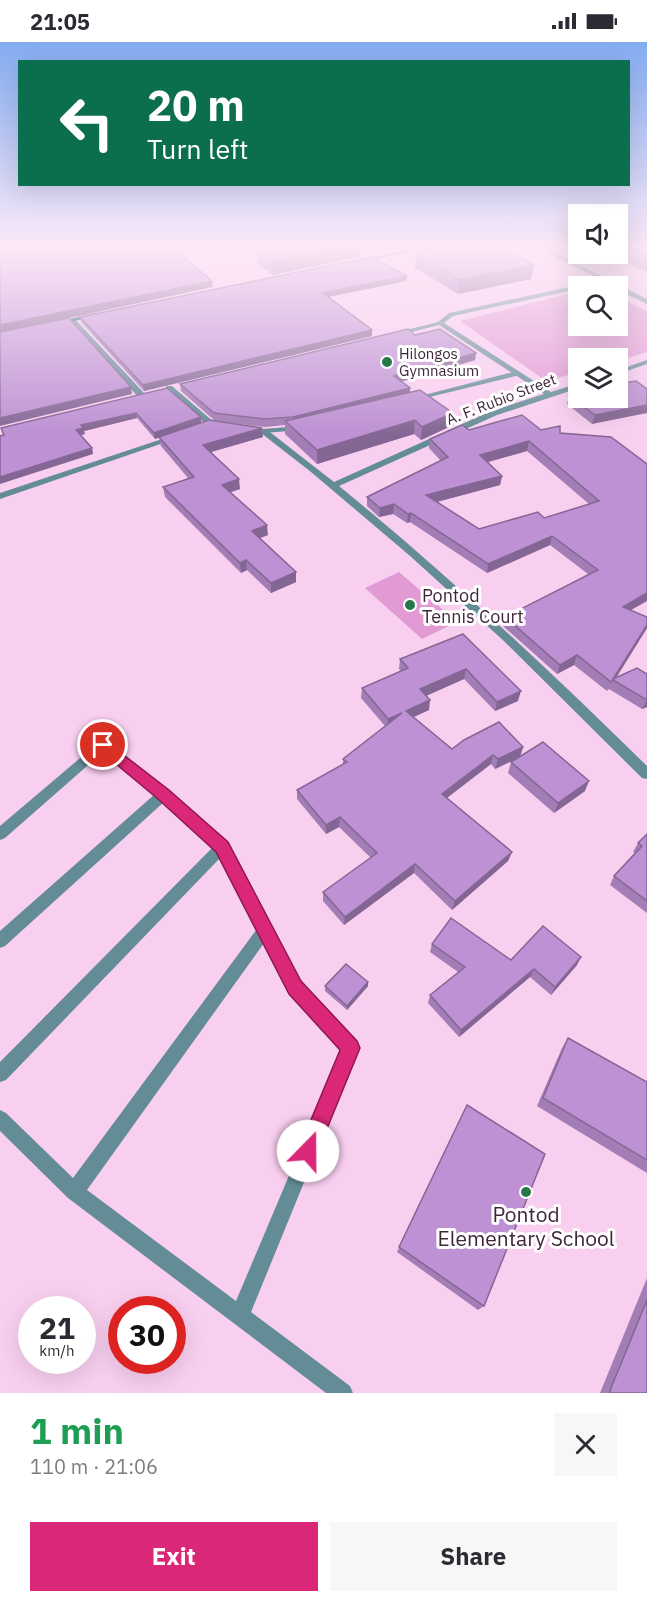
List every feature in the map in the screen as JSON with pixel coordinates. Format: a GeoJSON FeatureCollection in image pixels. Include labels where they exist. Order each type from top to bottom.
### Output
{"type":"FeatureCollection","features":[{"type":"Feature","properties":{"kind":"main road"},"geometry":{"type":"LineString","coordinates":[[52,324],[107,313]]}},
{"type":"Feature","properties":{"kind":"street"},"geometry":{"type":"LineString","coordinates":[[384,337],[440,323],[451,314],[474,309]]}},
{"type":"Feature","properties":{"kind":"street"},"geometry":{"type":"LineString","coordinates":[[73,320],[141,395]]}},
{"type":"Feature","properties":{"kind":"street"},"geometry":{"type":"LineString","coordinates":[[440,323],[549,394]]}},
{"type":"Feature","properties":{"kind":"street"},"geometry":{"type":"LineString","coordinates":[[628,369],[647,362]]}},
{"type":"Feature","properties":{"kind":"street"},"geometry":{"type":"LineString","coordinates":[[405,401],[517,373]]}},
{"type":"Feature","properties":{"kind":"street"},"geometry":{"type":"LineString","coordinates":[[160,390],[181,385]]}},
{"type":"Feature","properties":{"kind":"street"},"geometry":{"type":"LineString","coordinates":[[170,388],[212,425],[263,431],[305,427]]}},
{"type":"Feature","properties":{"kind":"street","name":"A. F. Rubio Street"},"geometry":{"type":"LineString","coordinates":[[334,485],[494,413],[568,388]]}},
{"type":"Feature","properties":{"kind":"street"},"geometry":{"type":"LineString","coordinates":[[129,397],[150,392]]}},
{"type":"Feature","properties":{"kind":"street"},"geometry":{"type":"LineString","coordinates":[[202,429],[212,425]]}},
{"type":"Feature","properties":{"kind":"street"},"geometry":{"type":"LineString","coordinates":[[263,431],[334,485],[550,677],[647,774]]}},
{"type":"Feature","properties":{"kind":"street"},"geometry":{"type":"LineString","coordinates":[[0,496],[180,436]]}},
{"type":"Feature","properties":{"kind":"street"},"geometry":{"type":"LineString","coordinates":[[0,834],[103,745],[164,794],[222,847],[295,987],[351,1048],[240,1316]]}},
{"type":"Feature","properties":{"kind":"street"},"geometry":{"type":"LineString","coordinates":[[0,941],[164,794]]}},
{"type":"Feature","properties":{"kind":"street"},"geometry":{"type":"LineString","coordinates":[[0,1074],[222,847]]}},
{"type":"Feature","properties":{"kind":"street"},"geometry":{"type":"LineString","coordinates":[[74,1192],[265,930]]}},
{"type":"Feature","properties":{"kind":"street"},"geometry":{"type":"LineString","coordinates":[[0,1119],[74,1192],[343,1393]]}},
{"type":"Feature","properties":{"kind":"shaded area"},"geometry":{"type":"Polygon","coordinates":[[[507,309],[568,309],[568,336],[628,336],[628,309],[647,311],[647,352],[628,358],[628,348],[568,348],[568,375],[546,381],[460,321],[507,309]]]}},
{"type":"Feature","properties":{"kind":"shaded area","name":"Pontod Tennis Court"},"geometry":{"type":"Polygon","coordinates":[[[399,572],[457,622],[422,639],[365,588],[399,572]]]}},
{"type":"Feature","properties":{"kind":"building"},"geometry":{"type":"Polygon","coordinates":[[[0,309],[77,309],[0,325],[0,309]]]}},
{"type":"Feature","properties":{"kind":"building"},"geometry":{"type":"Polygon","coordinates":[[[119,309],[344,309],[372,330],[143,385],[80,317],[119,309]]]}},
{"type":"Feature","properties":{"kind":"building"},"geometry":{"type":"Polygon","coordinates":[[[69,318],[131,387],[0,418],[0,332],[69,318]]]}},
{"type":"Feature","properties":{"kind":"building"},"geometry":{"type":"Polygon","coordinates":[[[408,329],[415,335],[440,329],[476,353],[394,376],[410,388],[293,417],[265,419],[214,413],[180,384],[408,329]]]}},
{"type":"Feature","properties":{"kind":"building"},"geometry":{"type":"Polygon","coordinates":[[[636,381],[647,389],[647,405],[595,415],[585,408],[628,408],[628,382],[636,381]]]}},
{"type":"Feature","properties":{"kind":"building"},"geometry":{"type":"Polygon","coordinates":[[[167,388],[201,417],[154,433],[136,413],[81,425],[83,428],[76,430],[92,448],[0,477],[0,436],[4,435],[1,428],[167,388]]]}},
{"type":"Feature","properties":{"kind":"building"},"geometry":{"type":"Polygon","coordinates":[[[420,390],[453,413],[422,427],[415,420],[317,450],[285,421],[420,390]]]}},
{"type":"Feature","properties":{"kind":"building"},"geometry":{"type":"Polygon","coordinates":[[[522,415],[541,430],[560,426],[560,433],[611,437],[647,464],[647,593],[623,607],[647,617],[647,625],[613,679],[637,668],[647,674],[647,700],[613,680],[611,682],[577,655],[560,665],[505,617],[598,570],[552,536],[488,564],[411,513],[408,514],[394,504],[380,508],[367,497],[448,457],[430,439],[462,425],[469,430],[522,415]],[[529,441],[480,455],[502,476],[426,495],[479,529],[538,512],[544,518],[599,501],[529,441]]]}},
{"type":"Feature","properties":{"kind":"building"},"geometry":{"type":"Polygon","coordinates":[[[209,420],[262,428],[203,445],[239,479],[222,485],[267,525],[252,531],[296,572],[271,583],[246,560],[240,563],[163,487],[194,477],[159,437],[209,420]]]}},
{"type":"Feature","properties":{"kind":"building"},"geometry":{"type":"Polygon","coordinates":[[[463,634],[521,691],[497,702],[466,669],[420,689],[430,700],[406,711],[452,749],[464,740],[499,722],[523,747],[498,759],[493,755],[442,794],[512,852],[455,901],[415,864],[345,917],[323,892],[377,853],[340,817],[326,825],[297,790],[347,762],[343,759],[402,713],[388,719],[362,688],[408,668],[400,659],[463,634]]]}},
{"type":"Feature","properties":{"kind":"building"},"geometry":{"type":"Polygon","coordinates":[[[543,742],[589,781],[558,803],[511,762],[543,742]]]}},
{"type":"Feature","properties":{"kind":"building"},"geometry":{"type":"Polygon","coordinates":[[[647,834],[647,901],[614,876],[642,846],[638,843],[647,834]]]}},
{"type":"Feature","properties":{"kind":"building"},"geometry":{"type":"Polygon","coordinates":[[[451,918],[511,960],[543,926],[581,957],[555,987],[534,969],[461,1030],[430,995],[465,967],[432,944],[451,918]]]}},
{"type":"Feature","properties":{"kind":"building"},"geometry":{"type":"Polygon","coordinates":[[[346,964],[368,982],[347,1006],[325,986],[346,964]]]}},
{"type":"Feature","properties":{"kind":"building"},"geometry":{"type":"Polygon","coordinates":[[[568,1038],[647,1082],[647,1160],[543,1098],[568,1038]]]}},
{"type":"Feature","properties":{"kind":"building"},"geometry":{"type":"Polygon","coordinates":[[[467,1105],[545,1154],[484,1306],[399,1247],[467,1105]]]}},
{"type":"Feature","properties":{"kind":"building"},"geometry":{"type":"Polygon","coordinates":[[[647,1300],[647,1393],[610,1393],[611,1388],[647,1300]]]}},
{"type":"Feature","properties":{"kind":"place","name":"Hilongos Gymnasium"},"geometry":{"type":"Point","coordinates":[387,362]}},
{"type":"Feature","properties":{"kind":"place","name":"Pontod Tennis Court"},"geometry":{"type":"Point","coordinates":[410,605]}},
{"type":"Feature","properties":{"kind":"place","name":"Pontod Elementary School"},"geometry":{"type":"Point","coordinates":[526,1192]}},
{"type":"Feature","properties":{"kind":"route"},"geometry":{"type":"LineString","coordinates":[[103,745],[164,794],[222,847],[295,987],[351,1048],[308,1151]]}}]}
